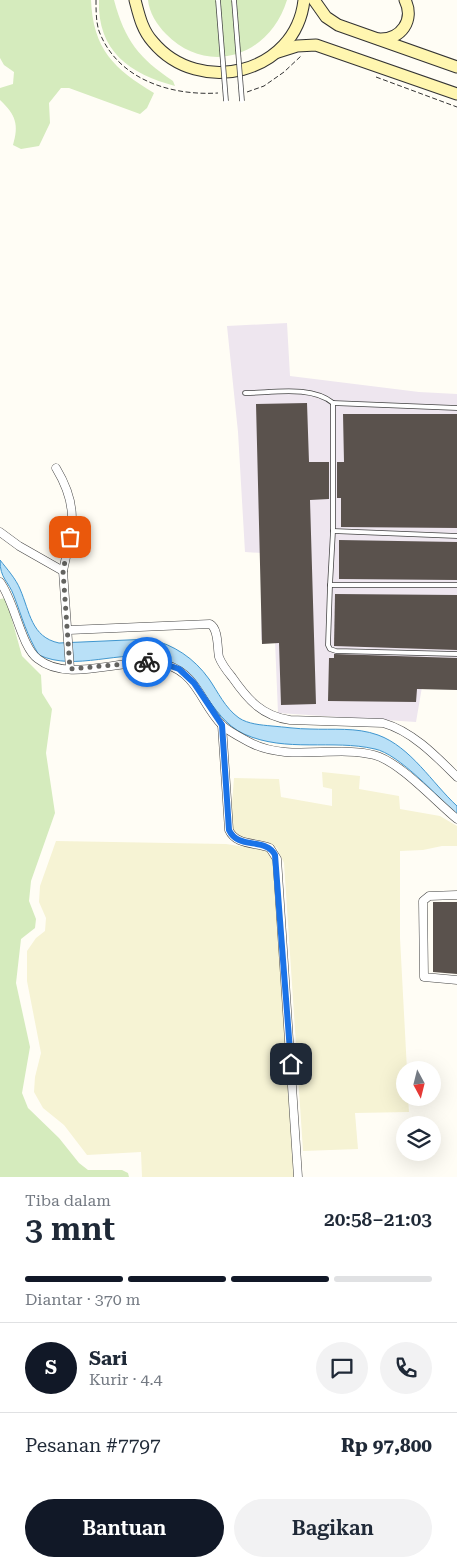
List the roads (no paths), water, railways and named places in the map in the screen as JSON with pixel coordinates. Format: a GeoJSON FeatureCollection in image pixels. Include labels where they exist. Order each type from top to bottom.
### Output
{"type":"FeatureCollection","features":[{"type":"Feature","properties":{"kind":"main road"},"geometry":{"type":"LineString","coordinates":[[135,0],[140,22],[152,41],[168,57],[188,68],[210,73],[233,72],[255,66],[274,54],[297,46],[316,45],[457,94]]}},
{"type":"Feature","properties":{"kind":"main road"},"geometry":{"type":"LineString","coordinates":[[274,54],[290,37],[300,17],[304,0]]}},
{"type":"Feature","properties":{"kind":"main road"},"geometry":{"type":"LineString","coordinates":[[314,0],[322,12],[332,21],[457,67]]}},
{"type":"Feature","properties":{"kind":"main road"},"geometry":{"type":"LineString","coordinates":[[375,38],[386,39],[402,31],[409,16],[405,0]]}},
{"type":"Feature","properties":{"kind":"street"},"geometry":{"type":"LineString","coordinates":[[56,468],[66,486],[73,512],[62,570],[69,630],[70,666]]}},
{"type":"Feature","properties":{"kind":"street"},"geometry":{"type":"LineString","coordinates":[[0,532],[62,570]]}},
{"type":"Feature","properties":{"kind":"street"},"geometry":{"type":"LineString","coordinates":[[0,582],[10,597],[25,639],[36,658],[47,665],[70,666],[150,662],[179,669],[194,683],[222,725],[252,744],[283,751],[356,752],[388,760],[457,819]]}},
{"type":"Feature","properties":{"kind":"street"},"geometry":{"type":"LineString","coordinates":[[69,630],[210,624],[215,629],[220,660],[244,695],[264,712],[275,718],[290,720],[383,723],[393,726],[432,753],[457,777]]}},
{"type":"Feature","properties":{"kind":"street"},"geometry":{"type":"LineString","coordinates":[[222,725],[229,830],[232,837],[237,840],[270,848],[277,859],[298,1177]]}},
{"type":"Feature","properties":{"kind":"street"},"geometry":{"type":"LineString","coordinates":[[457,894],[429,896],[423,901],[424,977],[457,980]]}},
{"type":"Feature","properties":{"kind":"lane"},"geometry":{"type":"LineString","coordinates":[[218,0],[226,101]]}},
{"type":"Feature","properties":{"kind":"lane"},"geometry":{"type":"LineString","coordinates":[[234,0],[242,101]]}},
{"type":"Feature","properties":{"kind":"lane"},"geometry":{"type":"LineString","coordinates":[[245,393],[313,393],[326,397],[333,403],[457,408]]}},
{"type":"Feature","properties":{"kind":"lane"},"geometry":{"type":"LineString","coordinates":[[333,403],[333,531],[328,645],[330,649],[336,651],[457,654]]}},
{"type":"Feature","properties":{"kind":"lane"},"geometry":{"type":"LineString","coordinates":[[333,531],[457,536]]}},
{"type":"Feature","properties":{"kind":"lane"},"geometry":{"type":"LineString","coordinates":[[330,585],[457,586]]}},
{"type":"Feature","properties":{"kind":"water"},"geometry":{"type":"Polygon","coordinates":[[[0,560],[18,585],[29,615],[37,629],[50,640],[59,643],[150,639],[183,653],[203,671],[230,710],[239,718],[250,723],[300,729],[353,730],[378,735],[401,748],[421,766],[457,806],[457,815],[406,767],[385,753],[375,749],[359,746],[276,743],[244,734],[231,726],[221,716],[195,682],[185,671],[173,663],[159,658],[144,656],[68,661],[53,660],[39,655],[28,634],[12,591],[3,576],[0,560]]]}}]}
